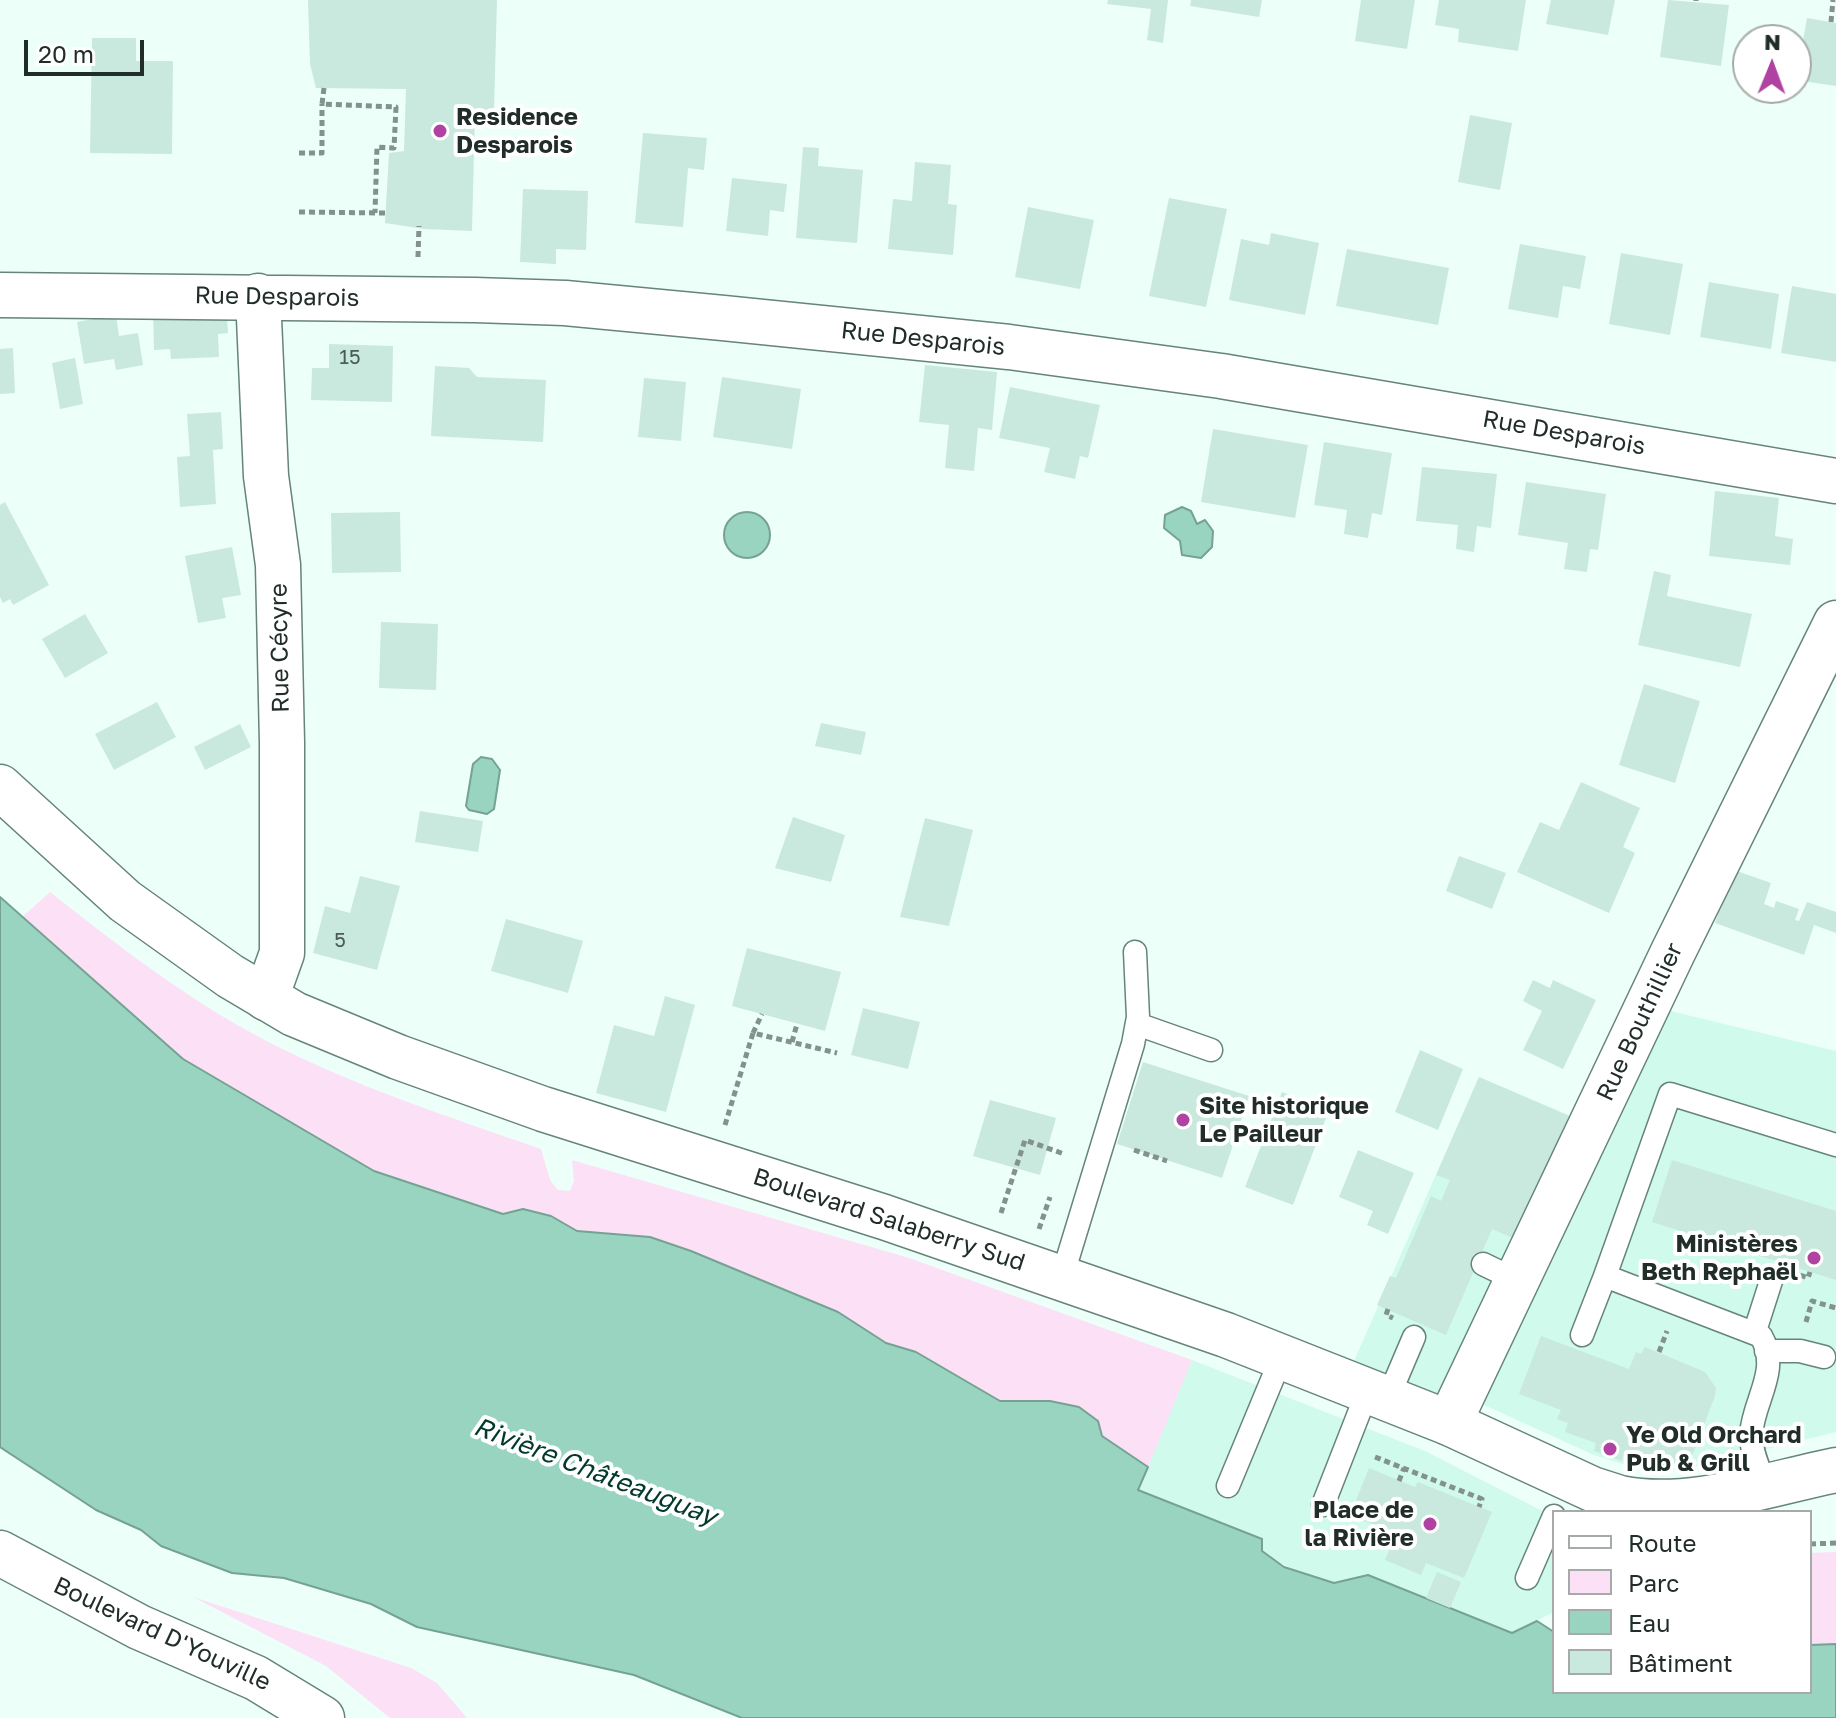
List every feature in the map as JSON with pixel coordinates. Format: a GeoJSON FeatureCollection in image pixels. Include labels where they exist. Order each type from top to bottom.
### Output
{"type":"FeatureCollection","features":[{"type":"Feature","properties":{"kind":"street","name":"Rue Desparois"},"geometry":{"type":"LineString","coordinates":[[0,295],[258,296],[565,303],[1009,347],[1418,408],[1836,481]]}},
{"type":"Feature","properties":{"kind":"street","name":"Rue Cécyre"},"geometry":{"type":"LineString","coordinates":[[258,296],[264,447],[278,565],[282,758],[282,953],[266,998]]}},
{"type":"Feature","properties":{"kind":"street","name":"Rue Bouthillier"},"geometry":{"type":"LineString","coordinates":[[1449,1423],[1500,1272],[1836,623]]}},
{"type":"Feature","properties":{"kind":"street","name":"Boulevard Salaberry Sud"},"geometry":{"type":"LineString","coordinates":[[0,787],[125,901],[266,998],[359,1041],[464,1081],[1062,1277],[1282,1356],[1449,1423],[1560,1502],[1620,1498],[1655,1502],[1693,1500],[1836,1470]]}},
{"type":"Feature","properties":{"kind":"street","name":"Boulevard D'Youville"},"geometry":{"type":"LineString","coordinates":[[0,1553],[139,1627],[256,1678],[322,1718]]}},
{"type":"Feature","properties":{"kind":"lane"},"geometry":{"type":"LineString","coordinates":[[1062,1277],[1137,1024],[1135,952]]}},
{"type":"Feature","properties":{"kind":"lane"},"geometry":{"type":"LineString","coordinates":[[1137,1024],[1211,1050]]}},
{"type":"Feature","properties":{"kind":"lane"},"geometry":{"type":"LineString","coordinates":[[1582,1335],[1670,1094],[1836,1145]]}},
{"type":"Feature","properties":{"kind":"lane"},"geometry":{"type":"LineString","coordinates":[[1605,1276],[1761,1341],[1824,1357]]}},
{"type":"Feature","properties":{"kind":"lane"},"geometry":{"type":"LineString","coordinates":[[1765,1484],[1751,1435],[1767,1382],[1761,1341],[1771,1281]]}},
{"type":"Feature","properties":{"kind":"lane"},"geometry":{"type":"LineString","coordinates":[[1323,1505],[1346,1445],[1414,1337]]}},
{"type":"Feature","properties":{"kind":"lane"},"geometry":{"type":"LineString","coordinates":[[1228,1486],[1282,1356]]}},
{"type":"Feature","properties":{"kind":"lane"},"geometry":{"type":"LineString","coordinates":[[1527,1578],[1552,1520]]}},
{"type":"Feature","properties":{"kind":"path"},"geometry":{"type":"LineString","coordinates":[[1831,22],[1833,0]]}},
{"type":"Feature","properties":{"kind":"path"},"geometry":{"type":"LineString","coordinates":[[299,153],[322,153],[324,88]]}},
{"type":"Feature","properties":{"kind":"path"},"geometry":{"type":"LineString","coordinates":[[322,104],[396,107],[394,148],[377,147],[375,213]]}},
{"type":"Feature","properties":{"kind":"path"},"geometry":{"type":"LineString","coordinates":[[299,212],[385,213]]}},
{"type":"Feature","properties":{"kind":"path"},"geometry":{"type":"LineString","coordinates":[[713,1164],[753,1033],[762,1014]]}},
{"type":"Feature","properties":{"kind":"path"},"geometry":{"type":"LineString","coordinates":[[792,1042],[797,1024]]}},
{"type":"Feature","properties":{"kind":"path"},"geometry":{"type":"LineString","coordinates":[[753,1033],[837,1053]]}},
{"type":"Feature","properties":{"kind":"path"},"geometry":{"type":"LineString","coordinates":[[997,1225],[1025,1140],[1064,1154]]}},
{"type":"Feature","properties":{"kind":"path"},"geometry":{"type":"LineString","coordinates":[[1129,1148],[1167,1161]]}},
{"type":"Feature","properties":{"kind":"path"},"geometry":{"type":"LineString","coordinates":[[1812,1301],[1836,1308]]}},
{"type":"Feature","properties":{"kind":"path"},"geometry":{"type":"LineString","coordinates":[[1659,1352],[1668,1329]]}},
{"type":"Feature","properties":{"kind":"path"},"geometry":{"type":"LineString","coordinates":[[1346,1445],[1482,1499],[1479,1507]]}},
{"type":"Feature","properties":{"kind":"path"},"geometry":{"type":"LineString","coordinates":[[1399,1481],[1404,1468]]}},
{"type":"Feature","properties":{"kind":"path"},"geometry":{"type":"LineString","coordinates":[[1447,1494],[1450,1486]]}},
{"type":"Feature","properties":{"kind":"path"},"geometry":{"type":"LineString","coordinates":[[1812,1544],[1836,1543]]}},
{"type":"Feature","properties":{"kind":"shaded area"},"geometry":{"type":"Polygon","coordinates":[[[1662,1009],[1836,1051],[1836,1432],[1690,1468],[1664,1471],[1643,1470],[1594,1455],[1471,1399],[1662,1009]]]}},
{"type":"Feature","properties":{"kind":"shaded area"},"geometry":{"type":"Polygon","coordinates":[[[1479,1077],[1576,1118],[1436,1396],[1354,1361],[1479,1077]]]}},
{"type":"Feature","properties":{"kind":"shaded area"},"geometry":{"type":"Polygon","coordinates":[[[1192,1360],[1425,1451],[1552,1516],[1552,1613],[1512,1633],[1368,1575],[1334,1583],[1306,1576],[1138,1489],[1192,1360]]]}},
{"type":"Feature","properties":{"kind":"green space"},"geometry":{"type":"Polygon","coordinates":[[[50,892],[177,987],[259,1037],[362,1084],[541,1149],[550,1180],[558,1190],[570,1191],[574,1181],[572,1160],[909,1258],[1192,1360],[1148,1467],[1102,1436],[1098,1421],[1050,1401],[1000,1401],[916,1352],[886,1343],[838,1312],[650,1237],[577,1231],[551,1216],[523,1209],[503,1214],[374,1171],[183,1059],[21,918],[50,892]]]}},
{"type":"Feature","properties":{"kind":"green space"},"geometry":{"type":"Polygon","coordinates":[[[1836,1552],[1836,1644],[1812,1645],[1812,1553],[1836,1552]]]}},
{"type":"Feature","properties":{"kind":"green space"},"geometry":{"type":"Polygon","coordinates":[[[193,1597],[411,1668],[437,1683],[467,1718],[390,1718],[326,1666],[193,1597]]]}},
{"type":"Feature","properties":{"kind":"water"},"geometry":{"type":"Polygon","coordinates":[[[1182,507],[1191,511],[1197,524],[1205,520],[1213,531],[1212,547],[1201,558],[1182,555],[1180,541],[1164,528],[1165,515],[1182,507]]]}},
{"type":"Feature","properties":{"kind":"water"},"geometry":{"type":"Polygon","coordinates":[[[747,512],[764,518],[770,535],[764,552],[747,558],[730,552],[724,535],[730,518],[747,512]]]}},
{"type":"Feature","properties":{"kind":"water"},"geometry":{"type":"Polygon","coordinates":[[[481,757],[492,759],[500,770],[494,809],[487,814],[469,810],[466,806],[473,764],[481,757]]]}},
{"type":"Feature","properties":{"kind":"water","name":"Rivière Châteauguay"},"geometry":{"type":"Polygon","coordinates":[[[0,897],[183,1059],[374,1171],[503,1214],[523,1209],[551,1216],[577,1231],[650,1237],[838,1312],[886,1343],[916,1352],[1000,1401],[1050,1401],[1079,1407],[1098,1421],[1102,1436],[1148,1467],[1138,1490],[1262,1539],[1262,1551],[1284,1567],[1334,1583],[1368,1575],[1512,1633],[1537,1621],[1552,1631],[1552,1694],[1812,1694],[1812,1645],[1836,1644],[1836,1718],[742,1718],[634,1675],[417,1627],[371,1604],[284,1578],[232,1573],[161,1546],[141,1530],[96,1510],[0,1447],[0,897]]]}},
{"type":"Feature","properties":{"kind":"building","name":"Residence Desparois"},"geometry":{"type":"Polygon","coordinates":[[[308,0],[497,0],[494,110],[475,112],[472,231],[424,229],[385,223],[389,153],[404,151],[406,89],[316,88],[310,64],[308,0]]]}},
{"type":"Feature","properties":{"kind":"building"},"geometry":{"type":"Polygon","coordinates":[[[1108,0],[1168,0],[1163,43],[1147,40],[1151,9],[1107,4],[1108,0]]]}},
{"type":"Feature","properties":{"kind":"building"},"geometry":{"type":"Polygon","coordinates":[[[1191,0],[1262,0],[1259,17],[1190,6],[1191,0]]]}},
{"type":"Feature","properties":{"kind":"building"},"geometry":{"type":"Polygon","coordinates":[[[1361,0],[1415,0],[1407,49],[1355,41],[1361,0]]]}},
{"type":"Feature","properties":{"kind":"building"},"geometry":{"type":"Polygon","coordinates":[[[1439,0],[1526,0],[1518,51],[1458,42],[1459,29],[1435,25],[1439,0]]]}},
{"type":"Feature","properties":{"kind":"building"},"geometry":{"type":"Polygon","coordinates":[[[1551,0],[1615,0],[1608,35],[1546,24],[1551,0]]]}},
{"type":"Feature","properties":{"kind":"building"},"geometry":{"type":"Polygon","coordinates":[[[1668,0],[1729,5],[1721,66],[1660,57],[1668,0]]]}},
{"type":"Feature","properties":{"kind":"building"},"geometry":{"type":"Polygon","coordinates":[[[1807,18],[1836,23],[1836,86],[1812,82],[1812,24],[1806,24],[1807,18]]]}},
{"type":"Feature","properties":{"kind":"building"},"geometry":{"type":"Polygon","coordinates":[[[92,38],[136,38],[136,61],[173,61],[172,154],[90,153],[92,38]]]}},
{"type":"Feature","properties":{"kind":"building"},"geometry":{"type":"Polygon","coordinates":[[[1470,115],[1512,123],[1500,190],[1458,182],[1470,115]]]}},
{"type":"Feature","properties":{"kind":"building"},"geometry":{"type":"Polygon","coordinates":[[[643,133],[707,138],[704,170],[688,168],[683,227],[635,223],[643,133]]]}},
{"type":"Feature","properties":{"kind":"building"},"geometry":{"type":"Polygon","coordinates":[[[803,147],[819,148],[818,166],[863,170],[857,243],[796,238],[803,147]]]}},
{"type":"Feature","properties":{"kind":"building"},"geometry":{"type":"Polygon","coordinates":[[[915,162],[951,165],[948,204],[957,205],[953,255],[888,249],[893,199],[912,201],[915,162]]]}},
{"type":"Feature","properties":{"kind":"building"},"geometry":{"type":"Polygon","coordinates":[[[732,178],[787,184],[784,212],[770,210],[768,236],[726,231],[732,178]]]}},
{"type":"Feature","properties":{"kind":"building"},"geometry":{"type":"Polygon","coordinates":[[[523,189],[588,191],[586,250],[556,249],[556,264],[520,262],[523,189]]]}},
{"type":"Feature","properties":{"kind":"building"},"geometry":{"type":"Polygon","coordinates":[[[1169,198],[1227,209],[1206,307],[1149,296],[1169,198]]]}},
{"type":"Feature","properties":{"kind":"building"},"geometry":{"type":"Polygon","coordinates":[[[1028,207],[1094,220],[1080,289],[1015,277],[1028,207]]]}},
{"type":"Feature","properties":{"kind":"building"},"geometry":{"type":"Polygon","coordinates":[[[1271,233],[1319,243],[1305,315],[1229,300],[1241,239],[1269,245],[1271,233]]]}},
{"type":"Feature","properties":{"kind":"building"},"geometry":{"type":"Polygon","coordinates":[[[1520,244],[1586,256],[1580,289],[1563,286],[1558,318],[1508,309],[1520,244]]]}},
{"type":"Feature","properties":{"kind":"building"},"geometry":{"type":"Polygon","coordinates":[[[1347,249],[1449,268],[1438,325],[1336,306],[1347,249]]]}},
{"type":"Feature","properties":{"kind":"building"},"geometry":{"type":"Polygon","coordinates":[[[1621,253],[1683,264],[1670,335],[1609,324],[1621,253]]]}},
{"type":"Feature","properties":{"kind":"building"},"geometry":{"type":"Polygon","coordinates":[[[1709,282],[1779,294],[1771,349],[1700,337],[1709,282]]]}},
{"type":"Feature","properties":{"kind":"building"},"geometry":{"type":"Polygon","coordinates":[[[1792,286],[1836,294],[1836,362],[1781,353],[1792,286]]]}},
{"type":"Feature","properties":{"kind":"building"},"geometry":{"type":"Polygon","coordinates":[[[213,308],[213,319],[227,319],[228,333],[218,334],[219,357],[171,359],[170,349],[154,350],[153,310],[213,308]]]}},
{"type":"Feature","properties":{"kind":"building"},"geometry":{"type":"Polygon","coordinates":[[[116,315],[119,336],[138,333],[143,365],[116,370],[114,359],[84,364],[77,322],[116,315]]]}},
{"type":"Feature","properties":{"kind":"building"},"geometry":{"type":"Polygon","coordinates":[[[329,344],[393,346],[392,402],[311,400],[312,368],[329,368],[329,344]]]}},
{"type":"Feature","properties":{"kind":"building"},"geometry":{"type":"Polygon","coordinates":[[[13,348],[15,393],[0,394],[0,349],[13,348]]]}},
{"type":"Feature","properties":{"kind":"building"},"geometry":{"type":"Polygon","coordinates":[[[75,358],[83,404],[60,409],[52,363],[75,358]]]}},
{"type":"Feature","properties":{"kind":"building"},"geometry":{"type":"Polygon","coordinates":[[[925,365],[997,372],[992,430],[978,428],[974,471],[945,468],[949,425],[919,422],[925,365]]]}},
{"type":"Feature","properties":{"kind":"building"},"geometry":{"type":"Polygon","coordinates":[[[435,366],[469,368],[477,377],[546,380],[543,442],[431,436],[435,366]]]}},
{"type":"Feature","properties":{"kind":"building"},"geometry":{"type":"Polygon","coordinates":[[[722,377],[801,389],[792,449],[713,437],[722,377]]]}},
{"type":"Feature","properties":{"kind":"building"},"geometry":{"type":"Polygon","coordinates":[[[644,378],[686,382],[681,441],[638,437],[644,378]]]}},
{"type":"Feature","properties":{"kind":"building"},"geometry":{"type":"Polygon","coordinates":[[[1010,387],[1100,405],[1088,458],[1080,456],[1075,479],[1044,472],[1050,448],[999,438],[1010,387]]]}},
{"type":"Feature","properties":{"kind":"building"},"geometry":{"type":"Polygon","coordinates":[[[221,412],[223,449],[213,450],[216,504],[180,507],[177,457],[190,456],[187,414],[221,412]]]}},
{"type":"Feature","properties":{"kind":"building"},"geometry":{"type":"Polygon","coordinates":[[[1213,429],[1308,445],[1295,518],[1201,502],[1213,429]]]}},
{"type":"Feature","properties":{"kind":"building"},"geometry":{"type":"Polygon","coordinates":[[[1324,442],[1392,453],[1382,515],[1372,513],[1368,538],[1344,534],[1347,510],[1314,505],[1324,442]]]}},
{"type":"Feature","properties":{"kind":"building"},"geometry":{"type":"Polygon","coordinates":[[[1422,467],[1497,474],[1491,528],[1477,526],[1474,552],[1456,549],[1458,525],[1416,521],[1422,467]]]}},
{"type":"Feature","properties":{"kind":"building"},"geometry":{"type":"Polygon","coordinates":[[[1526,482],[1606,494],[1598,550],[1590,549],[1587,572],[1564,569],[1568,543],[1518,535],[1526,482]]]}},
{"type":"Feature","properties":{"kind":"building"},"geometry":{"type":"Polygon","coordinates":[[[1715,491],[1779,498],[1775,536],[1793,539],[1790,565],[1709,556],[1715,491]]]}},
{"type":"Feature","properties":{"kind":"building"},"geometry":{"type":"Polygon","coordinates":[[[5,502],[49,585],[13,605],[10,599],[3,603],[0,597],[0,505],[5,502]]]}},
{"type":"Feature","properties":{"kind":"building"},"geometry":{"type":"Polygon","coordinates":[[[400,512],[401,572],[332,573],[331,513],[400,512]]]}},
{"type":"Feature","properties":{"kind":"building"},"geometry":{"type":"Polygon","coordinates":[[[232,547],[241,595],[222,598],[226,618],[198,623],[185,556],[232,547]]]}},
{"type":"Feature","properties":{"kind":"building"},"geometry":{"type":"Polygon","coordinates":[[[1654,571],[1671,575],[1667,596],[1752,614],[1740,667],[1638,645],[1654,571]]]}},
{"type":"Feature","properties":{"kind":"building"},"geometry":{"type":"Polygon","coordinates":[[[85,614],[108,653],[65,678],[42,639],[85,614]]]}},
{"type":"Feature","properties":{"kind":"building"},"geometry":{"type":"Polygon","coordinates":[[[381,622],[438,624],[436,690],[379,688],[381,622]]]}},
{"type":"Feature","properties":{"kind":"building"},"geometry":{"type":"Polygon","coordinates":[[[1644,684],[1700,701],[1675,783],[1619,765],[1644,684]]]}},
{"type":"Feature","properties":{"kind":"building"},"geometry":{"type":"Polygon","coordinates":[[[157,702],[176,737],[114,770],[95,734],[157,702]]]}},
{"type":"Feature","properties":{"kind":"building"},"geometry":{"type":"Polygon","coordinates":[[[821,723],[866,732],[861,755],[815,746],[821,723]]]}},
{"type":"Feature","properties":{"kind":"building"},"geometry":{"type":"Polygon","coordinates":[[[240,724],[251,747],[205,770],[194,747],[240,724]]]}},
{"type":"Feature","properties":{"kind":"building"},"geometry":{"type":"Polygon","coordinates":[[[1581,782],[1640,808],[1623,847],[1635,853],[1609,913],[1517,872],[1540,822],[1559,830],[1581,782]]]}},
{"type":"Feature","properties":{"kind":"building"},"geometry":{"type":"Polygon","coordinates":[[[420,811],[483,821],[478,852],[415,842],[420,811]]]}},
{"type":"Feature","properties":{"kind":"building"},"geometry":{"type":"Polygon","coordinates":[[[793,817],[845,835],[831,882],[775,868],[793,817]]]}},
{"type":"Feature","properties":{"kind":"building"},"geometry":{"type":"Polygon","coordinates":[[[925,818],[973,830],[949,926],[900,917],[925,818]]]}},
{"type":"Feature","properties":{"kind":"building"},"geometry":{"type":"Polygon","coordinates":[[[1459,856],[1506,873],[1492,909],[1446,891],[1459,856]]]}},
{"type":"Feature","properties":{"kind":"building"},"geometry":{"type":"Polygon","coordinates":[[[1734,870],[1771,883],[1764,904],[1774,908],[1776,901],[1799,909],[1795,920],[1799,921],[1807,902],[1836,912],[1836,933],[1814,925],[1804,955],[1715,923],[1734,870]]]}},
{"type":"Feature","properties":{"kind":"building"},"geometry":{"type":"Polygon","coordinates":[[[360,876],[400,886],[377,970],[313,953],[325,906],[350,913],[360,876]]]}},
{"type":"Feature","properties":{"kind":"building"},"geometry":{"type":"Polygon","coordinates":[[[506,919],[583,941],[568,993],[491,971],[506,919]]]}},
{"type":"Feature","properties":{"kind":"building"},"geometry":{"type":"Polygon","coordinates":[[[747,948],[841,972],[825,1031],[732,1006],[747,948]]]}},
{"type":"Feature","properties":{"kind":"building"},"geometry":{"type":"Polygon","coordinates":[[[1533,980],[1550,988],[1553,980],[1596,1000],[1563,1069],[1523,1050],[1542,1011],[1523,1001],[1533,980]]]}},
{"type":"Feature","properties":{"kind":"building"},"geometry":{"type":"Polygon","coordinates":[[[665,996],[695,1005],[666,1112],[596,1093],[614,1025],[654,1036],[665,996]]]}},
{"type":"Feature","properties":{"kind":"building"},"geometry":{"type":"Polygon","coordinates":[[[863,1008],[920,1022],[908,1069],[851,1055],[863,1008]]]}},
{"type":"Feature","properties":{"kind":"building"},"geometry":{"type":"Polygon","coordinates":[[[1420,1050],[1463,1069],[1438,1130],[1395,1112],[1420,1050]]]}},
{"type":"Feature","properties":{"kind":"building","name":"Site historique Le Pailleur"},"geometry":{"type":"Polygon","coordinates":[[[1143,1062],[1249,1096],[1222,1178],[1117,1144],[1143,1062]]]}},
{"type":"Feature","properties":{"kind":"building"},"geometry":{"type":"Polygon","coordinates":[[[1479,1077],[1569,1116],[1515,1239],[1492,1229],[1446,1335],[1377,1305],[1390,1276],[1396,1278],[1431,1196],[1441,1201],[1450,1180],[1436,1175],[1479,1077]]]}},
{"type":"Feature","properties":{"kind":"building"},"geometry":{"type":"Polygon","coordinates":[[[1282,1092],[1329,1110],[1293,1205],[1245,1187],[1282,1092]]]}},
{"type":"Feature","properties":{"kind":"building"},"geometry":{"type":"Polygon","coordinates":[[[990,1100],[1056,1118],[1040,1175],[973,1156],[990,1100]]]}},
{"type":"Feature","properties":{"kind":"building"},"geometry":{"type":"Polygon","coordinates":[[[1358,1150],[1414,1173],[1388,1234],[1367,1225],[1373,1211],[1339,1197],[1358,1150]]]}},
{"type":"Feature","properties":{"kind":"building"},"geometry":{"type":"Polygon","coordinates":[[[1672,1160],[1836,1211],[1836,1280],[1652,1222],[1672,1160]]]}},
{"type":"Feature","properties":{"kind":"building"},"geometry":{"type":"Polygon","coordinates":[[[1541,1336],[1629,1369],[1636,1352],[1641,1354],[1645,1347],[1705,1372],[1716,1388],[1715,1396],[1690,1461],[1684,1466],[1664,1465],[1625,1452],[1622,1461],[1594,1451],[1596,1443],[1565,1432],[1568,1423],[1557,1419],[1561,1410],[1519,1394],[1541,1336]]]}},
{"type":"Feature","properties":{"kind":"building","name":"Place de la Rivière"},"geometry":{"type":"Polygon","coordinates":[[[1369,1468],[1415,1487],[1418,1482],[1492,1512],[1464,1578],[1426,1563],[1421,1575],[1385,1560],[1396,1534],[1350,1515],[1369,1468]]]}},
{"type":"Feature","properties":{"kind":"building"},"geometry":{"type":"Polygon","coordinates":[[[1437,1572],[1461,1582],[1450,1608],[1426,1598],[1437,1572]]]}},
{"type":"Feature","properties":{"kind":"place","name":"Residence Desparois"},"geometry":{"type":"Point","coordinates":[440,131]}},
{"type":"Feature","properties":{"kind":"place","name":"Site historique Le Pailleur"},"geometry":{"type":"Point","coordinates":[1183,1120]}},
{"type":"Feature","properties":{"kind":"place","name":"Ministères Beth Rephaël"},"geometry":{"type":"Point","coordinates":[1814,1258]}},
{"type":"Feature","properties":{"kind":"place","name":"Ye Old Orchard Pub & Grill"},"geometry":{"type":"Point","coordinates":[1610,1449]}},
{"type":"Feature","properties":{"kind":"place","name":"Place de la Rivière"},"geometry":{"type":"Point","coordinates":[1430,1524]}}]}
